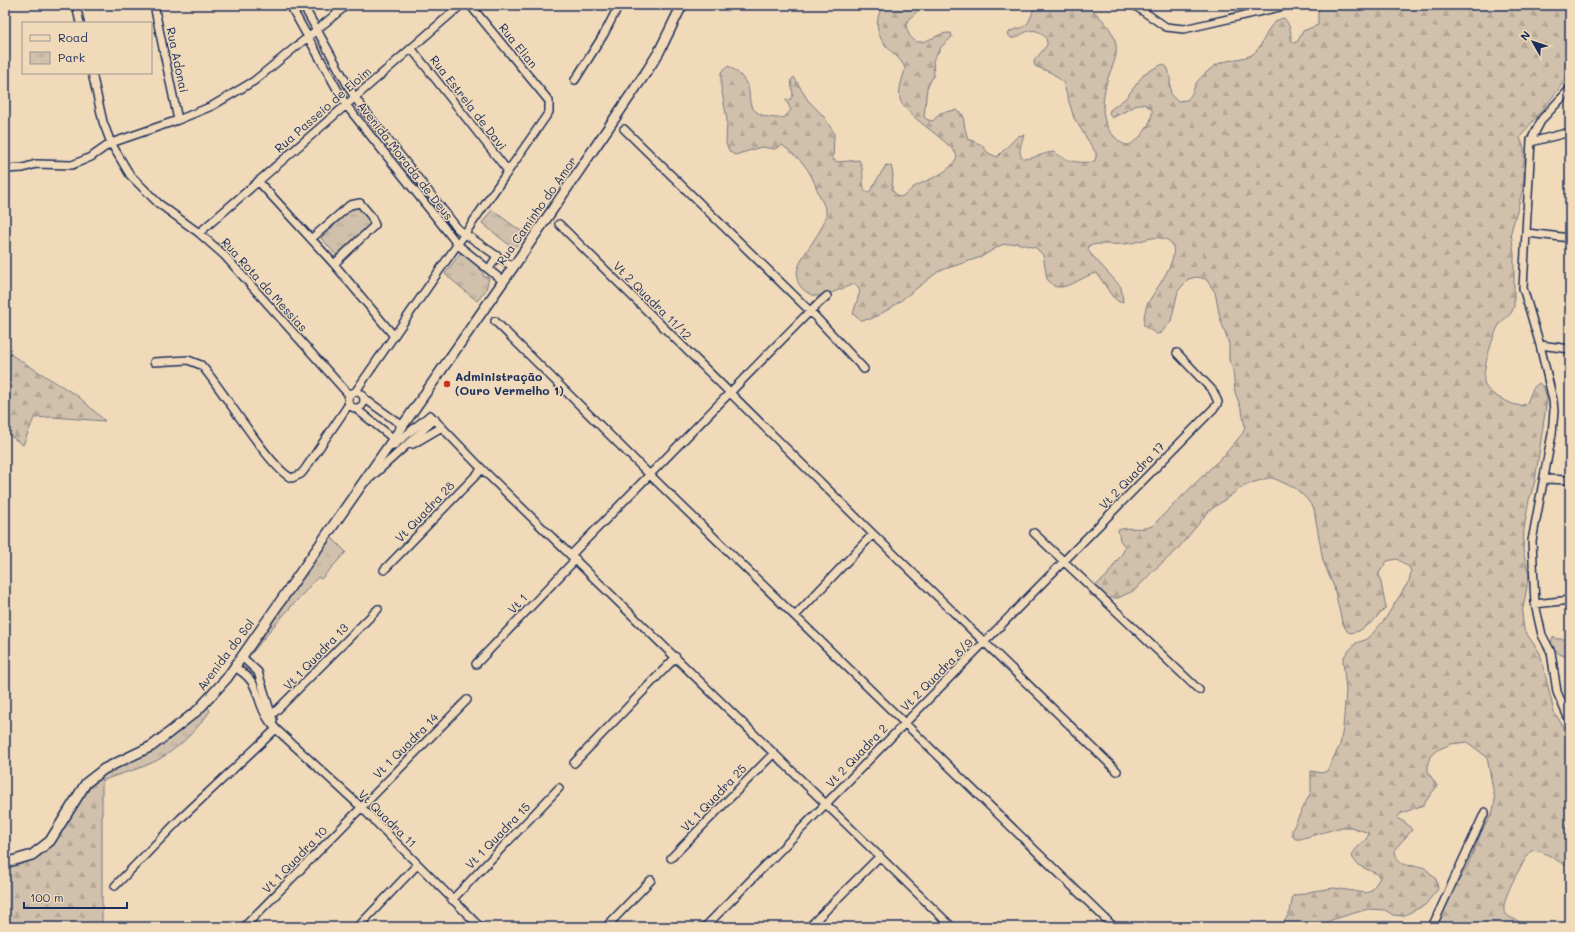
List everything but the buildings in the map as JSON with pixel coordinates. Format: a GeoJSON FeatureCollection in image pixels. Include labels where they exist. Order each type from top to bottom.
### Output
{"type":"FeatureCollection","features":[{"type":"Feature","properties":{"kind":"street"},"geometry":{"type":"LineString","coordinates":[[76,5],[80,22]]}},
{"type":"Feature","properties":{"kind":"street","name":"Rua Adonai"},"geometry":{"type":"LineString","coordinates":[[154,5],[178,120]]}},
{"type":"Feature","properties":{"kind":"street","name":"Avenida Morada de Deus"},"geometry":{"type":"LineString","coordinates":[[290,5],[346,105],[458,245],[503,281]]}},
{"type":"Feature","properties":{"kind":"street","name":"Avenida Morada de Deus"},"geometry":{"type":"LineString","coordinates":[[303,5],[355,98],[458,229],[513,267]]}},
{"type":"Feature","properties":{"kind":"street"},"geometry":{"type":"LineString","coordinates":[[5,169],[23,168],[36,164],[72,165],[91,157],[111,143],[178,120],[212,106],[238,92],[308,38],[347,5]]}},
{"type":"Feature","properties":{"kind":"street","name":"Rua Passeio de Eloim"},"geometry":{"type":"LineString","coordinates":[[199,233],[461,5]]}},
{"type":"Feature","properties":{"kind":"street","name":"Rua Elian"},"geometry":{"type":"LineString","coordinates":[[470,5],[549,101],[549,112],[508,171]]}},
{"type":"Feature","properties":{"kind":"street"},"geometry":{"type":"LineString","coordinates":[[575,80],[604,34],[619,5]]}},
{"type":"Feature","properties":{"kind":"street","name":"Rua Caminho do Amor"},"geometry":{"type":"LineString","coordinates":[[403,426],[653,61],[682,5]]}},
{"type":"Feature","properties":{"kind":"street"},"geometry":{"type":"LineString","coordinates":[[1134,5],[1162,25],[1173,29],[1184,29],[1289,5]]}},
{"type":"Feature","properties":{"kind":"street","name":"Rua Estrela de Davi"},"geometry":{"type":"LineString","coordinates":[[411,48],[508,171]]}},
{"type":"Feature","properties":{"kind":"street","name":"Rua Rota do Messias"},"geometry":{"type":"LineString","coordinates":[[92,74],[103,122],[111,143],[123,165],[148,194],[175,217],[199,233],[224,254],[349,395]]}},
{"type":"Feature","properties":{"kind":"street"},"geometry":{"type":"LineString","coordinates":[[1570,89],[1542,119],[1531,142],[1523,288],[1540,345],[1553,400],[1554,411],[1552,434],[1532,541],[1535,604],[1542,635],[1551,652],[1554,680],[1570,722]]}},
{"type":"Feature","properties":{"kind":"street"},"geometry":{"type":"LineString","coordinates":[[624,129],[810,311],[864,369]]}},
{"type":"Feature","properties":{"kind":"street"},"geometry":{"type":"LineString","coordinates":[[1531,142],[1570,132]]}},
{"type":"Feature","properties":{"kind":"street"},"geometry":{"type":"LineString","coordinates":[[394,439],[352,406],[349,395],[356,391],[466,234],[508,171]]}},
{"type":"Feature","properties":{"kind":"street"},"geometry":{"type":"LineString","coordinates":[[258,181],[334,264],[394,336]]}},
{"type":"Feature","properties":{"kind":"street"},"geometry":{"type":"LineString","coordinates":[[311,239],[350,206],[360,203],[371,216],[375,225],[334,264]]}},
{"type":"Feature","properties":{"kind":"street","name":"Vt 2 Quadra 11/12"},"geometry":{"type":"LineString","coordinates":[[558,224],[873,534],[1117,771]]}},
{"type":"Feature","properties":{"kind":"street"},"geometry":{"type":"LineString","coordinates":[[1527,233],[1570,238]]}},
{"type":"Feature","properties":{"kind":"street"},"geometry":{"type":"LineString","coordinates":[[489,269],[497,256]]}},
{"type":"Feature","properties":{"kind":"street","name":"Vt 1"},"geometry":{"type":"LineString","coordinates":[[476,664],[650,475],[731,394],[810,311],[828,296]]}},
{"type":"Feature","properties":{"kind":"street"},"geometry":{"type":"LineString","coordinates":[[495,321],[650,475],[1114,927]]}},
{"type":"Feature","properties":{"kind":"street"},"geometry":{"type":"LineString","coordinates":[[1540,345],[1570,349]]}},
{"type":"Feature","properties":{"kind":"street","name":"Vt 2 Quadra 17"},"geometry":{"type":"LineString","coordinates":[[985,643],[1216,406],[1218,402],[1213,391],[1177,353]]}},
{"type":"Feature","properties":{"kind":"street"},"geometry":{"type":"LineString","coordinates":[[154,362],[188,360],[201,365],[263,449],[284,474],[292,478],[301,474],[352,406]]}},
{"type":"Feature","properties":{"kind":"street"},"geometry":{"type":"LineString","coordinates":[[356,391],[403,426]]}},
{"type":"Feature","properties":{"kind":"street"},"geometry":{"type":"LineString","coordinates":[[352,406],[362,406],[365,399]]}},
{"type":"Feature","properties":{"kind":"street"},"geometry":{"type":"LineString","coordinates":[[433,417],[482,468],[773,754],[952,927]]}},
{"type":"Feature","properties":{"kind":"street"},"geometry":{"type":"LineString","coordinates":[[357,490],[393,458],[433,417]]}},
{"type":"Feature","properties":{"kind":"street"},"geometry":{"type":"LineString","coordinates":[[375,465],[398,440],[433,417]]}},
{"type":"Feature","properties":{"kind":"street","name":"Avenida do Sol"},"geometry":{"type":"LineString","coordinates":[[5,863],[32,855],[50,841],[86,783],[104,769],[152,746],[198,710],[242,657],[403,426]]}},
{"type":"Feature","properties":{"kind":"street"},"geometry":{"type":"LineString","coordinates":[[393,458],[419,440],[442,427]]}},
{"type":"Feature","properties":{"kind":"street","name":"Vt Quadra 28"},"geometry":{"type":"LineString","coordinates":[[384,570],[482,468]]}},
{"type":"Feature","properties":{"kind":"street"},"geometry":{"type":"LineString","coordinates":[[1544,479],[1570,480]]}},
{"type":"Feature","properties":{"kind":"street"},"geometry":{"type":"LineString","coordinates":[[1034,533],[1199,690]]}},
{"type":"Feature","properties":{"kind":"street"},"geometry":{"type":"LineString","coordinates":[[795,616],[873,534]]}},
{"type":"Feature","properties":{"kind":"street"},"geometry":{"type":"LineString","coordinates":[[1535,604],[1570,600]]}},
{"type":"Feature","properties":{"kind":"street","name":"Vt 1 Quadra 13"},"geometry":{"type":"LineString","coordinates":[[273,722],[378,609]]}},
{"type":"Feature","properties":{"kind":"street","name":"Vt 2 Quadra 8/9"},"geometry":{"type":"LineString","coordinates":[[904,723],[985,643]]}},
{"type":"Feature","properties":{"kind":"street"},"geometry":{"type":"LineString","coordinates":[[242,657],[258,672],[273,722]]}},
{"type":"Feature","properties":{"kind":"street"},"geometry":{"type":"LineString","coordinates":[[574,763],[676,657]]}},
{"type":"Feature","properties":{"kind":"street"},"geometry":{"type":"LineString","coordinates":[[234,667],[246,674],[252,680],[273,722]]}},
{"type":"Feature","properties":{"kind":"street"},"geometry":{"type":"LineString","coordinates":[[252,680],[258,672]]}},
{"type":"Feature","properties":{"kind":"street","name":"Vt 1 Quadra 14"},"geometry":{"type":"LineString","coordinates":[[361,807],[467,700]]}},
{"type":"Feature","properties":{"kind":"street"},"geometry":{"type":"LineString","coordinates":[[1561,701],[1570,700]]}},
{"type":"Feature","properties":{"kind":"street"},"geometry":{"type":"LineString","coordinates":[[114,886],[273,722]]}},
{"type":"Feature","properties":{"kind":"street","name":"Vt Quadra 11"},"geometry":{"type":"LineString","coordinates":[[273,722],[361,807],[480,927]]}},
{"type":"Feature","properties":{"kind":"street","name":"Vt 2 Quadra 2"},"geometry":{"type":"LineString","coordinates":[[705,927],[904,723]]}},
{"type":"Feature","properties":{"kind":"street","name":"Vt 1 Quadra 25"},"geometry":{"type":"LineString","coordinates":[[672,858],[773,754]]}},
{"type":"Feature","properties":{"kind":"street","name":"Vt 1 Quadra 15"},"geometry":{"type":"LineString","coordinates":[[452,900],[559,788]]}},
{"type":"Feature","properties":{"kind":"street","name":"Vt 1 Quadra 10"},"geometry":{"type":"LineString","coordinates":[[244,927],[361,807]]}},
{"type":"Feature","properties":{"kind":"street"},"geometry":{"type":"LineString","coordinates":[[1432,927],[1485,812]]}},
{"type":"Feature","properties":{"kind":"street"},"geometry":{"type":"LineString","coordinates":[[809,927],[880,856]]}},
{"type":"Feature","properties":{"kind":"street"},"geometry":{"type":"LineString","coordinates":[[358,927],[417,865]]}},
{"type":"Feature","properties":{"kind":"street"},"geometry":{"type":"LineString","coordinates":[[606,927],[651,880]]}},
{"type":"Feature","properties":{"kind":"green space"},"geometry":{"type":"Polygon","coordinates":[[[884,5],[922,5],[907,23],[908,32],[912,39],[917,42],[926,41],[942,34],[951,33],[952,37],[942,46],[933,60],[934,75],[927,88],[924,117],[928,120],[933,121],[940,113],[956,110],[963,115],[968,139],[982,145],[988,153],[997,157],[1018,136],[1024,135],[1020,154],[1023,158],[1033,158],[1053,152],[1072,161],[1094,162],[1096,153],[1074,118],[1063,82],[1052,73],[1035,66],[1034,61],[1047,45],[1045,37],[1042,34],[1032,30],[1015,38],[1011,38],[1008,34],[1027,24],[1035,5],[1086,5],[1101,18],[1109,28],[1115,40],[1116,50],[1104,93],[1104,117],[1109,130],[1114,136],[1122,143],[1129,145],[1142,135],[1151,120],[1152,109],[1144,104],[1139,104],[1112,118],[1109,114],[1110,110],[1126,98],[1145,73],[1163,64],[1166,66],[1169,73],[1171,95],[1177,101],[1187,100],[1192,94],[1197,82],[1213,67],[1223,62],[1253,54],[1261,45],[1273,23],[1278,20],[1284,18],[1290,28],[1291,40],[1294,43],[1298,41],[1303,31],[1318,25],[1318,11],[1322,5],[1570,5],[1571,53],[1570,67],[1567,75],[1555,94],[1520,138],[1524,148],[1524,185],[1511,232],[1514,255],[1514,306],[1511,313],[1501,322],[1496,330],[1484,373],[1485,385],[1488,390],[1510,403],[1521,405],[1527,403],[1533,388],[1539,383],[1544,388],[1547,399],[1535,481],[1529,500],[1524,529],[1523,551],[1529,575],[1522,614],[1524,630],[1540,653],[1554,712],[1570,737],[1570,867],[1545,854],[1531,851],[1508,892],[1504,908],[1507,915],[1523,924],[1524,927],[1437,927],[1444,904],[1467,867],[1481,833],[1493,811],[1495,800],[1487,757],[1467,742],[1451,744],[1437,750],[1428,762],[1428,772],[1437,786],[1423,805],[1400,814],[1397,818],[1406,823],[1412,830],[1395,849],[1398,861],[1406,865],[1425,868],[1436,879],[1438,889],[1425,905],[1403,916],[1393,915],[1385,910],[1368,909],[1331,920],[1321,927],[1281,927],[1290,912],[1293,896],[1334,888],[1366,893],[1371,891],[1380,878],[1377,874],[1358,865],[1352,857],[1355,850],[1365,840],[1369,833],[1351,827],[1342,827],[1300,839],[1295,839],[1292,835],[1292,830],[1311,792],[1311,771],[1322,773],[1327,771],[1340,745],[1346,691],[1343,660],[1345,655],[1356,643],[1365,640],[1373,633],[1385,619],[1409,581],[1411,572],[1409,567],[1397,559],[1387,561],[1379,573],[1386,608],[1372,622],[1359,631],[1350,633],[1347,631],[1342,622],[1334,587],[1323,561],[1314,509],[1306,498],[1295,488],[1273,478],[1268,478],[1245,485],[1209,511],[1176,551],[1155,569],[1135,590],[1118,598],[1099,598],[1090,595],[1090,590],[1106,577],[1123,552],[1125,547],[1120,540],[1118,530],[1152,526],[1226,453],[1243,433],[1245,427],[1242,411],[1235,392],[1233,370],[1229,360],[1229,344],[1220,318],[1215,292],[1206,279],[1197,277],[1188,279],[1178,291],[1171,321],[1161,333],[1157,334],[1144,326],[1147,305],[1168,269],[1172,259],[1173,249],[1170,242],[1157,238],[1125,244],[1089,245],[1088,250],[1090,253],[1121,287],[1123,302],[1119,302],[1112,296],[1097,273],[1070,285],[1059,287],[1054,286],[1047,279],[1043,255],[1036,248],[1017,243],[1001,245],[981,257],[939,271],[891,308],[871,319],[860,320],[853,314],[860,291],[855,284],[818,296],[812,295],[804,290],[798,282],[797,272],[801,262],[825,220],[825,207],[805,166],[796,156],[782,145],[775,149],[761,147],[735,155],[730,152],[726,144],[727,119],[721,87],[721,72],[728,66],[736,71],[747,85],[750,102],[755,111],[764,116],[775,118],[785,117],[791,110],[786,100],[791,99],[793,95],[791,80],[794,77],[807,99],[824,117],[834,133],[833,160],[838,162],[859,160],[862,168],[865,191],[869,193],[886,165],[891,166],[893,174],[892,190],[899,197],[904,196],[914,187],[945,171],[954,162],[957,156],[945,142],[909,112],[900,99],[901,84],[905,69],[904,65],[883,42],[878,31],[879,15],[884,5]]]}},
{"type":"Feature","properties":{"kind":"green space"},"geometry":{"type":"Polygon","coordinates":[[[356,205],[373,221],[336,255],[321,238],[356,205]]]}},
{"type":"Feature","properties":{"kind":"green space"},"geometry":{"type":"Polygon","coordinates":[[[492,210],[525,234],[514,248],[482,223],[492,210]]]}},
{"type":"Feature","properties":{"kind":"green space"},"geometry":{"type":"Polygon","coordinates":[[[461,252],[481,267],[484,277],[489,277],[486,290],[477,301],[445,274],[461,252]]]}},
{"type":"Feature","properties":{"kind":"green space"},"geometry":{"type":"Polygon","coordinates":[[[5,351],[79,397],[105,421],[52,417],[34,418],[23,445],[5,432],[5,351]]]}},
{"type":"Feature","properties":{"kind":"green space"},"geometry":{"type":"Polygon","coordinates":[[[330,536],[346,552],[321,579],[318,577],[272,628],[253,652],[251,650],[330,536]]]}},
{"type":"Feature","properties":{"kind":"green space"},"geometry":{"type":"Polygon","coordinates":[[[1553,637],[1557,639],[1570,639],[1570,656],[1561,655],[1557,651],[1551,643],[1553,637]]]}},
{"type":"Feature","properties":{"kind":"green space"},"geometry":{"type":"Polygon","coordinates":[[[208,707],[210,711],[203,720],[188,737],[171,751],[152,763],[102,781],[102,776],[152,751],[208,707]]]}},
{"type":"Feature","properties":{"kind":"green space"},"geometry":{"type":"Polygon","coordinates":[[[102,776],[102,927],[5,927],[5,866],[37,855],[62,830],[94,782],[102,776]]]}},
{"type":"Feature","properties":{"kind":"place","name":"Administração (Ouro Vermelho 1)"},"geometry":{"type":"Point","coordinates":[447,384]}}]}
